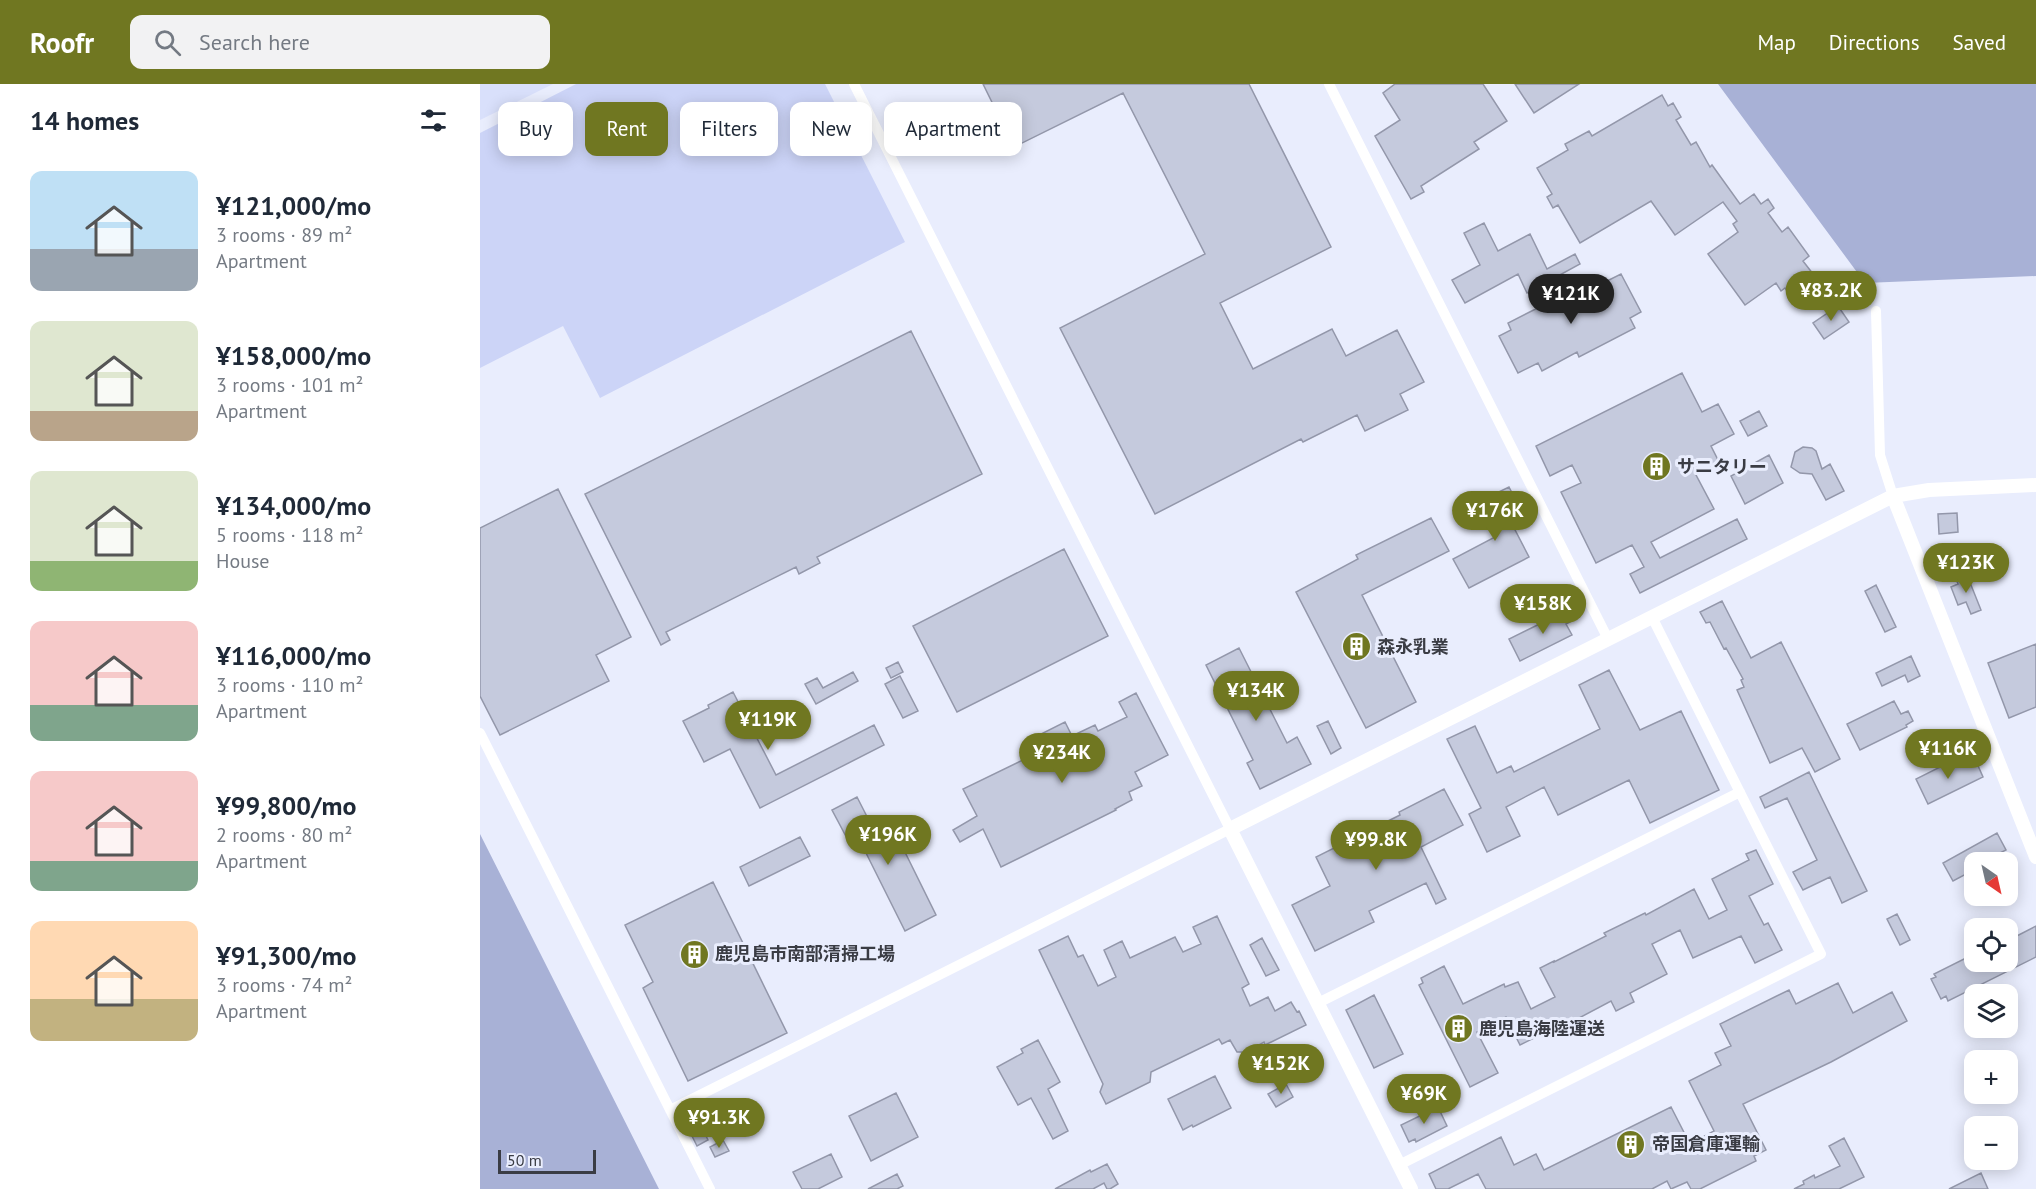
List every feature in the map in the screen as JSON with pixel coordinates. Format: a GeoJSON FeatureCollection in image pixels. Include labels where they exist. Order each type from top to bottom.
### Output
{"type":"FeatureCollection","features":[{"type":"Feature","properties":{"kind":"street"},"geometry":{"type":"LineString","coordinates":[[854,84],[1411,1189]]}},
{"type":"Feature","properties":{"kind":"street"},"geometry":{"type":"LineString","coordinates":[[1329,84],[1608,639]]}},
{"type":"Feature","properties":{"kind":"street"},"geometry":{"type":"LineString","coordinates":[[1876,311],[1880,455],[1893,496],[2036,857]]}},
{"type":"Feature","properties":{"kind":"street"},"geometry":{"type":"LineString","coordinates":[[670,1110],[1893,496],[1929,490],[2036,485]]}},
{"type":"Feature","properties":{"kind":"street"},"geometry":{"type":"LineString","coordinates":[[1399,1165],[1821,954],[1652,617]]}},
{"type":"Feature","properties":{"kind":"street"},"geometry":{"type":"LineString","coordinates":[[480,733],[710,1189]]}},
{"type":"Feature","properties":{"kind":"street"},"geometry":{"type":"LineString","coordinates":[[1318,1004],[1740,792]]}},
{"type":"Feature","properties":{"kind":"shaded area"},"geometry":{"type":"Polygon","coordinates":[[[480,84],[553,84],[516,102],[498,102],[498,111],[480,120],[480,84]]]}},
{"type":"Feature","properties":{"kind":"shaded area"},"geometry":{"type":"Polygon","coordinates":[[[576,84],[825,84],[834,102],[790,102],[790,156],[861,156],[905,242],[600,398],[563,326],[480,368],[480,133],[498,124],[498,156],[573,156],[573,102],[541,102],[576,84]]]}},
{"type":"Feature","properties":{"kind":"shaded area"},"geometry":{"type":"Polygon","coordinates":[[[1718,84],[2036,84],[2036,276],[1865,283],[1718,84]]]}},
{"type":"Feature","properties":{"kind":"shaded area"},"geometry":{"type":"Polygon","coordinates":[[[480,834],[659,1189],[480,1189],[480,834]]]}},
{"type":"Feature","properties":{"kind":"building"},"geometry":{"type":"Polygon","coordinates":[[[983,84],[1249,84],[1331,247],[1220,303],[1253,369],[1332,329],[1346,356],[1397,330],[1424,382],[1400,394],[1408,410],[1365,431],[1357,415],[1303,442],[1301,439],[1155,514],[1060,328],[1205,254],[1123,93],[1022,143],[1022,102],[992,102],[983,84]]]}},
{"type":"Feature","properties":{"kind":"building"},"geometry":{"type":"Polygon","coordinates":[[[1395,84],[1483,84],[1507,121],[1474,142],[1479,149],[1421,186],[1424,192],[1411,199],[1375,136],[1400,120],[1383,93],[1395,84]]]}},
{"type":"Feature","properties":{"kind":"building"},"geometry":{"type":"Polygon","coordinates":[[[1515,84],[1579,84],[1534,113],[1515,84]]]}},
{"type":"Feature","properties":{"kind":"building"},"geometry":{"type":"Polygon","coordinates":[[[1662,95],[1668,106],[1673,103],[1681,117],[1676,120],[1691,145],[1696,142],[1710,167],[1712,165],[1740,204],[1754,194],[1761,204],[1768,199],[1774,208],[1768,213],[1782,232],[1788,227],[1809,256],[1803,261],[1817,279],[1792,297],[1785,288],[1781,291],[1776,283],[1745,305],[1708,254],[1738,232],[1733,224],[1737,221],[1723,202],[1675,235],[1651,201],[1580,243],[1558,205],[1553,208],[1547,197],[1552,194],[1537,168],[1568,150],[1565,144],[1589,131],[1592,136],[1662,95]]]}},
{"type":"Feature","properties":{"kind":"building"},"geometry":{"type":"Polygon","coordinates":[[[1484,223],[1498,251],[1530,234],[1547,269],[1575,254],[1580,264],[1527,293],[1518,274],[1465,303],[1452,280],[1480,265],[1464,233],[1484,223]]]}},
{"type":"Feature","properties":{"kind":"building"},"geometry":{"type":"Polygon","coordinates":[[[1621,274],[1641,312],[1630,318],[1635,328],[1579,357],[1577,352],[1542,371],[1538,363],[1518,373],[1499,336],[1511,330],[1508,323],[1591,281],[1595,287],[1621,274]]]}},
{"type":"Feature","properties":{"kind":"building"},"geometry":{"type":"Polygon","coordinates":[[[1838,306],[1849,322],[1824,339],[1813,323],[1838,306]]]}},
{"type":"Feature","properties":{"kind":"building"},"geometry":{"type":"Polygon","coordinates":[[[911,331],[982,474],[817,557],[820,563],[799,574],[796,567],[666,632],[670,640],[661,645],[585,494],[911,331]]]}},
{"type":"Feature","properties":{"kind":"building"},"geometry":{"type":"Polygon","coordinates":[[[1682,373],[1702,412],[1718,404],[1734,434],[1711,446],[1719,462],[1695,473],[1714,509],[1651,542],[1660,558],[1737,519],[1747,539],[1640,593],[1630,574],[1644,567],[1632,545],[1596,563],[1561,492],[1581,483],[1572,465],[1550,476],[1536,446],[1682,373]]]}},
{"type":"Feature","properties":{"kind":"building"},"geometry":{"type":"Polygon","coordinates":[[[1759,411],[1767,426],[1748,436],[1740,421],[1759,411]]]}},
{"type":"Feature","properties":{"kind":"building"},"geometry":{"type":"Polygon","coordinates":[[[1803,447],[1816,451],[1822,469],[1830,464],[1844,491],[1826,500],[1812,474],[1800,473],[1791,467],[1795,452],[1803,447]]]}},
{"type":"Feature","properties":{"kind":"building"},"geometry":{"type":"Polygon","coordinates":[[[1769,455],[1783,483],[1745,504],[1731,476],[1769,455]]]}},
{"type":"Feature","properties":{"kind":"building"},"geometry":{"type":"Polygon","coordinates":[[[1509,487],[1524,516],[1511,522],[1529,557],[1469,588],[1453,559],[1497,536],[1480,501],[1509,487]]]}},
{"type":"Feature","properties":{"kind":"building"},"geometry":{"type":"Polygon","coordinates":[[[558,489],[631,637],[596,655],[609,681],[500,735],[480,696],[480,528],[558,489]]]}},
{"type":"Feature","properties":{"kind":"building"},"geometry":{"type":"Polygon","coordinates":[[[1957,513],[1958,532],[1939,534],[1938,514],[1957,513]]]}},
{"type":"Feature","properties":{"kind":"building","name":"森永乳業"},"geometry":{"type":"Polygon","coordinates":[[[1431,518],[1449,551],[1362,595],[1416,702],[1366,728],[1296,592],[1358,559],[1356,555],[1431,518]]]}},
{"type":"Feature","properties":{"kind":"building"},"geometry":{"type":"Polygon","coordinates":[[[1064,549],[1108,636],[957,712],[913,626],[1064,549]]]}},
{"type":"Feature","properties":{"kind":"building"},"geometry":{"type":"Polygon","coordinates":[[[1967,575],[1981,610],[1971,614],[1966,602],[1958,605],[1951,587],[1958,584],[1956,579],[1967,575]]]}},
{"type":"Feature","properties":{"kind":"building"},"geometry":{"type":"Polygon","coordinates":[[[1876,585],[1896,627],[1885,632],[1865,591],[1876,585]]]}},
{"type":"Feature","properties":{"kind":"building"},"geometry":{"type":"Polygon","coordinates":[[[1722,601],[1751,658],[1781,642],[1840,759],[1815,772],[1802,748],[1770,763],[1737,690],[1744,687],[1741,680],[1743,679],[1710,622],[1706,623],[1700,612],[1722,601]]]}},
{"type":"Feature","properties":{"kind":"building"},"geometry":{"type":"Polygon","coordinates":[[[1572,608],[1577,618],[1566,624],[1572,635],[1520,661],[1509,639],[1572,608]]]}},
{"type":"Feature","properties":{"kind":"building"},"geometry":{"type":"Polygon","coordinates":[[[2036,644],[2036,707],[2009,718],[1988,663],[2036,644]]]}},
{"type":"Feature","properties":{"kind":"building"},"geometry":{"type":"Polygon","coordinates":[[[1239,648],[1287,743],[1297,737],[1311,764],[1260,789],[1247,763],[1253,760],[1206,665],[1239,648]]]}},
{"type":"Feature","properties":{"kind":"building"},"geometry":{"type":"Polygon","coordinates":[[[1911,656],[1920,676],[1908,682],[1905,675],[1882,686],[1876,673],[1911,656]]]}},
{"type":"Feature","properties":{"kind":"building"},"geometry":{"type":"Polygon","coordinates":[[[898,662],[903,672],[891,678],[886,668],[898,662]]]}},
{"type":"Feature","properties":{"kind":"building"},"geometry":{"type":"Polygon","coordinates":[[[1609,670],[1640,730],[1681,711],[1719,790],[1650,823],[1629,780],[1558,815],[1544,787],[1506,807],[1520,836],[1487,852],[1469,814],[1481,808],[1447,739],[1475,726],[1497,773],[1511,766],[1514,772],[1600,729],[1579,685],[1609,670]]]}},
{"type":"Feature","properties":{"kind":"building"},"geometry":{"type":"Polygon","coordinates":[[[853,672],[858,681],[816,704],[805,684],[817,678],[823,688],[853,672]]]}},
{"type":"Feature","properties":{"kind":"building"},"geometry":{"type":"Polygon","coordinates":[[[900,676],[918,711],[903,718],[885,684],[900,676]]]}},
{"type":"Feature","properties":{"kind":"building"},"geometry":{"type":"Polygon","coordinates":[[[733,692],[776,775],[874,725],[884,745],[760,808],[730,749],[704,762],[683,721],[733,692]]]}},
{"type":"Feature","properties":{"kind":"building"},"geometry":{"type":"Polygon","coordinates":[[[1136,693],[1168,755],[1135,772],[1142,786],[1129,792],[1132,800],[1001,867],[983,829],[960,842],[953,830],[977,816],[963,789],[1029,757],[1023,743],[1065,722],[1072,736],[1095,725],[1098,731],[1127,717],[1119,702],[1136,693]]]}},
{"type":"Feature","properties":{"kind":"building"},"geometry":{"type":"Polygon","coordinates":[[[1894,701],[1901,714],[1908,711],[1913,721],[1906,725],[1907,727],[1860,750],[1847,724],[1894,701]]]}},
{"type":"Feature","properties":{"kind":"building"},"geometry":{"type":"Polygon","coordinates":[[[1328,721],[1341,748],[1331,754],[1317,726],[1328,721]]]}},
{"type":"Feature","properties":{"kind":"building"},"geometry":{"type":"Polygon","coordinates":[[[1975,759],[1983,777],[1928,804],[1916,779],[1942,766],[1944,770],[1966,760],[1967,763],[1975,759]]]}},
{"type":"Feature","properties":{"kind":"building"},"geometry":{"type":"Polygon","coordinates":[[[1809,772],[1867,891],[1842,903],[1830,877],[1803,890],[1793,872],[1817,860],[1787,798],[1765,808],[1760,797],[1809,772]]]}},
{"type":"Feature","properties":{"kind":"building"},"geometry":{"type":"Polygon","coordinates":[[[1444,789],[1463,825],[1421,847],[1446,899],[1436,904],[1426,883],[1369,911],[1374,922],[1315,951],[1292,905],[1330,886],[1316,857],[1400,815],[1399,812],[1444,789]]]}},
{"type":"Feature","properties":{"kind":"building"},"geometry":{"type":"Polygon","coordinates":[[[857,797],[880,842],[896,834],[936,915],[905,931],[858,837],[849,842],[832,810],[857,797]]]}},
{"type":"Feature","properties":{"kind":"building"},"geometry":{"type":"Polygon","coordinates":[[[1997,833],[2006,850],[2002,852],[1964,852],[1964,875],[1953,881],[1943,863],[1997,833]]]}},
{"type":"Feature","properties":{"kind":"building"},"geometry":{"type":"Polygon","coordinates":[[[800,837],[810,856],[749,886],[740,867],[800,837]]]}},
{"type":"Feature","properties":{"kind":"building"},"geometry":{"type":"Polygon","coordinates":[[[1756,850],[1773,884],[1749,896],[1764,925],[1768,923],[1782,950],[1755,963],[1741,936],[1693,958],[1680,930],[1652,944],[1667,974],[1630,993],[1634,1002],[1616,1011],[1611,1001],[1549,1034],[1548,1031],[1520,1045],[1506,1017],[1477,1032],[1498,1073],[1470,1087],[1419,985],[1423,983],[1421,978],[1444,966],[1463,1004],[1504,984],[1505,987],[1518,982],[1531,1009],[1555,997],[1540,968],[1606,936],[1604,933],[1645,913],[1646,915],[1694,889],[1709,919],[1727,910],[1712,879],[1749,860],[1746,854],[1756,850]]]}},
{"type":"Feature","properties":{"kind":"building","name":"鹿児島市南部清掃工場"},"geometry":{"type":"Polygon","coordinates":[[[713,882],[787,1033],[688,1081],[643,988],[653,982],[625,925],[713,882]]]}},
{"type":"Feature","properties":{"kind":"building"},"geometry":{"type":"Polygon","coordinates":[[[1897,914],[1910,940],[1900,945],[1887,919],[1897,914]]]}},
{"type":"Feature","properties":{"kind":"building"},"geometry":{"type":"Polygon","coordinates":[[[1217,916],[1249,984],[1242,988],[1250,1006],[1268,997],[1275,1011],[1291,1002],[1306,1025],[1265,1045],[1264,1042],[1243,1054],[1237,1052],[1230,1040],[1222,1044],[1219,1039],[1151,1072],[1150,1082],[1106,1104],[1100,1092],[1103,1084],[1039,950],[1068,936],[1078,957],[1083,955],[1098,986],[1116,977],[1104,950],[1122,941],[1130,958],[1175,937],[1183,952],[1201,944],[1193,927],[1217,916]]]}},
{"type":"Feature","properties":{"kind":"building"},"geometry":{"type":"Polygon","coordinates":[[[2036,926],[2036,957],[2018,966],[2018,935],[2036,926]]]}},
{"type":"Feature","properties":{"kind":"building"},"geometry":{"type":"Polygon","coordinates":[[[1262,938],[1279,970],[1266,976],[1250,945],[1262,938]]]}},
{"type":"Feature","properties":{"kind":"building"},"geometry":{"type":"Polygon","coordinates":[[[1964,959],[1964,972],[2006,972],[1982,984],[1964,984],[1964,993],[1948,1001],[1946,996],[1941,999],[1931,979],[1936,977],[1934,974],[1964,959]]]}},
{"type":"Feature","properties":{"kind":"building"},"geometry":{"type":"Polygon","coordinates":[[[1838,983],[1853,1013],[1892,992],[1907,1021],[1831,1062],[1743,1104],[1766,1150],[1754,1156],[1756,1161],[1700,1189],[1691,1189],[1687,1182],[1671,1189],[1667,1181],[1652,1189],[1486,1189],[1478,1174],[1448,1189],[1436,1189],[1429,1174],[1501,1137],[1514,1165],[1536,1154],[1544,1170],[1671,1107],[1690,1144],[1714,1131],[1689,1081],[1721,1065],[1715,1053],[1731,1046],[1720,1024],[1789,990],[1796,1004],[1838,983]]]}},
{"type":"Feature","properties":{"kind":"building"},"geometry":{"type":"Polygon","coordinates":[[[1374,995],[1403,1054],[1374,1068],[1346,1010],[1374,995]]]}},
{"type":"Feature","properties":{"kind":"building"},"geometry":{"type":"Polygon","coordinates":[[[1038,1040],[1060,1082],[1048,1089],[1068,1131],[1053,1139],[1031,1098],[1018,1105],[997,1067],[1023,1053],[1021,1049],[1038,1040]]]}},
{"type":"Feature","properties":{"kind":"building"},"geometry":{"type":"Polygon","coordinates":[[[1215,1076],[1231,1108],[1183,1130],[1168,1099],[1215,1076]]]}},
{"type":"Feature","properties":{"kind":"building"},"geometry":{"type":"Polygon","coordinates":[[[1286,1084],[1293,1097],[1276,1107],[1268,1094],[1286,1084]]]}},
{"type":"Feature","properties":{"kind":"building"},"geometry":{"type":"Polygon","coordinates":[[[896,1093],[918,1137],[871,1161],[849,1116],[896,1093]]]}},
{"type":"Feature","properties":{"kind":"building"},"geometry":{"type":"Polygon","coordinates":[[[1438,1107],[1447,1126],[1416,1142],[1415,1139],[1409,1142],[1401,1125],[1438,1107]]]}},
{"type":"Feature","properties":{"kind":"building"},"geometry":{"type":"Polygon","coordinates":[[[700,1124],[708,1140],[697,1146],[689,1130],[700,1124]]]}},
{"type":"Feature","properties":{"kind":"building"},"geometry":{"type":"Polygon","coordinates":[[[1844,1138],[1864,1177],[1839,1189],[1794,1189],[1814,1175],[1815,1178],[1840,1166],[1829,1146],[1844,1138]]]}},
{"type":"Feature","properties":{"kind":"building"},"geometry":{"type":"Polygon","coordinates":[[[723,1140],[729,1151],[715,1157],[710,1147],[723,1140]]]}},
{"type":"Feature","properties":{"kind":"building"},"geometry":{"type":"Polygon","coordinates":[[[831,1154],[842,1177],[818,1189],[802,1189],[793,1172],[831,1154]]]}},
{"type":"Feature","properties":{"kind":"building"},"geometry":{"type":"Polygon","coordinates":[[[1107,1164],[1118,1184],[1110,1189],[1107,1189],[1104,1183],[1093,1189],[1055,1189],[1090,1170],[1091,1172],[1107,1164]]]}},
{"type":"Feature","properties":{"kind":"building"},"geometry":{"type":"Polygon","coordinates":[[[1981,1173],[1988,1189],[1949,1189],[1981,1173]]]}},
{"type":"Feature","properties":{"kind":"building"},"geometry":{"type":"Polygon","coordinates":[[[897,1174],[903,1186],[897,1189],[868,1189],[897,1174]]]}},
{"type":"Feature","properties":{"kind":"place","name":"サニタリー"},"geometry":{"type":"Point","coordinates":[1656,467]}},
{"type":"Feature","properties":{"kind":"place","name":"森永乳業"},"geometry":{"type":"Point","coordinates":[1356,647]}},
{"type":"Feature","properties":{"kind":"place","name":"鹿児島市南部清掃工場"},"geometry":{"type":"Point","coordinates":[694,954]}},
{"type":"Feature","properties":{"kind":"place","name":"鹿児島海陸運送"},"geometry":{"type":"Point","coordinates":[1458,1029]}},
{"type":"Feature","properties":{"kind":"place","name":"帝国倉庫運輸"},"geometry":{"type":"Point","coordinates":[1631,1144]}}]}
